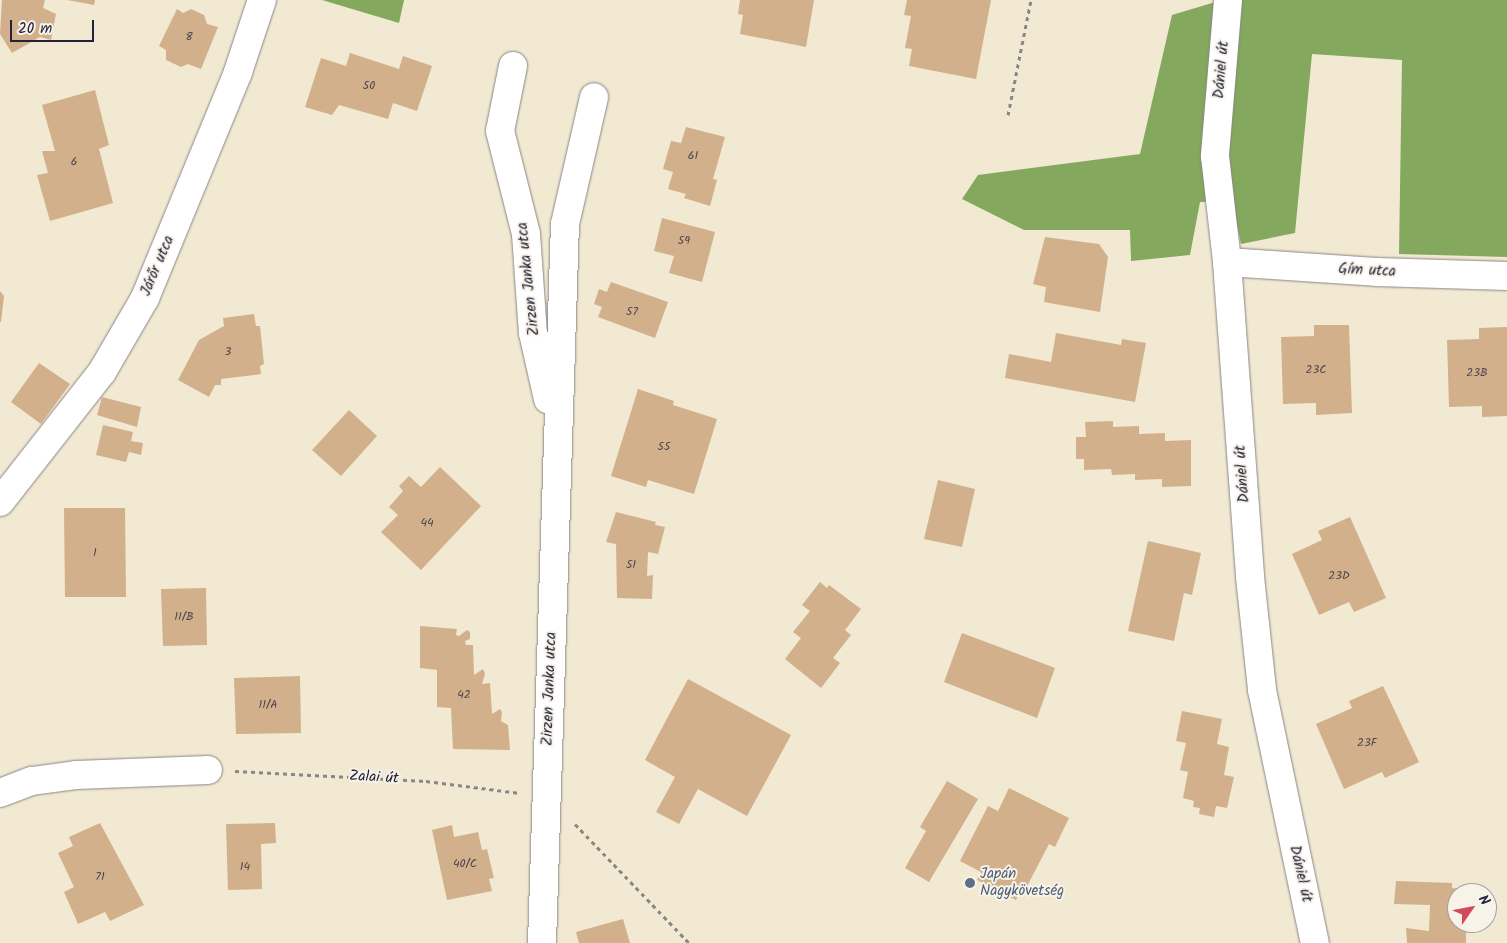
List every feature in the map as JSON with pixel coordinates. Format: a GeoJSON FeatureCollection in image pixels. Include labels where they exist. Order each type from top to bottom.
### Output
{"type":"FeatureCollection","features":[{"type":"Feature","properties":{"kind":"street","name":"Járőr utca"},"geometry":{"type":"LineString","coordinates":[[0,502],[102,372],[145,298],[238,72],[262,0]]}},
{"type":"Feature","properties":{"kind":"street","name":"Dániel út"},"geometry":{"type":"LineString","coordinates":[[1228,0],[1215,156],[1227,262],[1262,690],[1315,943]]}},
{"type":"Feature","properties":{"kind":"street","name":"Zirzen Janka utca"},"geometry":{"type":"LineString","coordinates":[[512,66],[500,131],[526,234],[533,333],[556,435]]}},
{"type":"Feature","properties":{"kind":"street","name":"Zirzen Janka utca"},"geometry":{"type":"LineString","coordinates":[[542,943],[557,502],[556,435],[565,224],[594,97]]}},
{"type":"Feature","properties":{"kind":"street","name":"Gím utca"},"geometry":{"type":"LineString","coordinates":[[1227,262],[1376,272],[1507,276]]}},
{"type":"Feature","properties":{"kind":"street"},"geometry":{"type":"LineString","coordinates":[[0,793],[32,781],[76,775],[208,770]]}},
{"type":"Feature","properties":{"kind":"path"},"geometry":{"type":"LineString","coordinates":[[1008,115],[1031,0]]}},
{"type":"Feature","properties":{"kind":"path","name":"Zalai út"},"geometry":{"type":"LineString","coordinates":[[208,770],[426,781],[547,796]]}},
{"type":"Feature","properties":{"kind":"path"},"geometry":{"type":"LineString","coordinates":[[547,796],[688,943]]}},
{"type":"Feature","properties":{"kind":"green space"},"geometry":{"type":"Polygon","coordinates":[[[322,0],[404,0],[399,23],[322,0]]]}},
{"type":"Feature","properties":{"kind":"green space"},"geometry":{"type":"Polygon","coordinates":[[[1222,0],[1507,0],[1507,257],[1399,254],[1402,60],[1312,54],[1295,233],[1241,244],[1232,201],[1200,202],[1190,255],[1131,261],[1130,230],[1024,230],[962,199],[978,175],[1140,154],[1172,15],[1222,0]]]}},
{"type":"Feature","properties":{"kind":"building"},"geometry":{"type":"Polygon","coordinates":[[[2,0],[45,0],[43,8],[56,14],[51,40],[40,37],[12,53],[0,34],[2,0]]]}},
{"type":"Feature","properties":{"kind":"building"},"geometry":{"type":"Polygon","coordinates":[[[67,0],[95,0],[94,5],[67,0]]]}},
{"type":"Feature","properties":{"kind":"building"},"geometry":{"type":"Polygon","coordinates":[[[740,0],[814,0],[806,47],[740,34],[743,15],[738,14],[740,0]]]}},
{"type":"Feature","properties":{"kind":"building"},"geometry":{"type":"Polygon","coordinates":[[[907,0],[991,0],[976,79],[909,66],[912,49],[905,48],[911,16],[904,15],[907,0]]]}},
{"type":"Feature","properties":{"kind":"building"},"geometry":{"type":"Polygon","coordinates":[[[177,9],[183,13],[191,9],[204,15],[207,24],[218,27],[201,69],[188,64],[181,67],[166,60],[166,50],[159,46],[177,9]]]}},
{"type":"Feature","properties":{"kind":"building"},"geometry":{"type":"Polygon","coordinates":[[[350,53],[399,69],[403,56],[432,66],[417,111],[393,103],[388,119],[339,105],[332,115],[305,107],[321,58],[346,66],[350,53]]]}},
{"type":"Feature","properties":{"kind":"building"},"geometry":{"type":"Polygon","coordinates":[[[95,90],[109,145],[99,149],[113,203],[50,221],[37,175],[48,173],[42,151],[55,151],[42,105],[95,90]]]}},
{"type":"Feature","properties":{"kind":"building"},"geometry":{"type":"Polygon","coordinates":[[[686,127],[725,137],[713,179],[717,180],[710,206],[684,198],[686,194],[668,189],[673,172],[663,169],[671,141],[681,143],[686,127]]]}},
{"type":"Feature","properties":{"kind":"building"},"geometry":{"type":"Polygon","coordinates":[[[662,218],[715,232],[702,282],[669,273],[674,256],[654,251],[662,218]]]}},
{"type":"Feature","properties":{"kind":"building"},"geometry":{"type":"Polygon","coordinates":[[[1045,237],[1099,244],[1108,257],[1100,312],[1044,302],[1046,287],[1033,284],[1045,237]]]}},
{"type":"Feature","properties":{"kind":"building"},"geometry":{"type":"Polygon","coordinates":[[[611,282],[668,302],[655,338],[598,317],[602,307],[594,304],[599,289],[607,292],[611,282]]]}},
{"type":"Feature","properties":{"kind":"building"},"geometry":{"type":"Polygon","coordinates":[[[0,291],[4,296],[1,322],[0,322],[0,291]]]}},
{"type":"Feature","properties":{"kind":"building"},"geometry":{"type":"Polygon","coordinates":[[[254,314],[256,326],[260,326],[264,364],[260,366],[261,374],[221,379],[221,385],[215,385],[209,397],[178,380],[199,340],[224,326],[223,318],[254,314]]]}},
{"type":"Feature","properties":{"kind":"building"},"geometry":{"type":"Polygon","coordinates":[[[1314,325],[1349,325],[1352,413],[1316,415],[1316,403],[1283,404],[1281,337],[1314,336],[1314,325]]]}},
{"type":"Feature","properties":{"kind":"building"},"geometry":{"type":"Polygon","coordinates":[[[1507,327],[1507,416],[1482,417],[1482,406],[1449,407],[1447,340],[1479,339],[1479,328],[1507,327]]]}},
{"type":"Feature","properties":{"kind":"building"},"geometry":{"type":"Polygon","coordinates":[[[1056,333],[1121,345],[1122,339],[1146,343],[1135,402],[1005,378],[1009,354],[1051,362],[1056,333]]]}},
{"type":"Feature","properties":{"kind":"building"},"geometry":{"type":"Polygon","coordinates":[[[39,363],[70,384],[41,424],[11,402],[39,363]]]}},
{"type":"Feature","properties":{"kind":"building"},"geometry":{"type":"Polygon","coordinates":[[[638,389],[674,401],[673,405],[717,419],[694,494],[648,480],[646,487],[611,476],[638,389]]]}},
{"type":"Feature","properties":{"kind":"building"},"geometry":{"type":"Polygon","coordinates":[[[102,397],[141,407],[137,427],[97,415],[102,397]]]}},
{"type":"Feature","properties":{"kind":"building"},"geometry":{"type":"Polygon","coordinates":[[[349,410],[377,436],[341,476],[312,450],[349,410]]]}},
{"type":"Feature","properties":{"kind":"building"},"geometry":{"type":"Polygon","coordinates":[[[1113,421],[1113,427],[1139,426],[1139,434],[1165,433],[1165,441],[1191,440],[1191,486],[1162,487],[1162,479],[1135,480],[1135,474],[1112,475],[1111,469],[1084,470],[1084,459],[1076,459],[1076,437],[1086,437],[1085,422],[1113,421]]]}},
{"type":"Feature","properties":{"kind":"building"},"geometry":{"type":"Polygon","coordinates":[[[103,425],[133,432],[131,441],[143,443],[141,455],[129,452],[126,462],[96,455],[103,425]]]}},
{"type":"Feature","properties":{"kind":"building"},"geometry":{"type":"Polygon","coordinates":[[[440,467],[481,506],[421,570],[381,532],[398,515],[389,507],[403,491],[399,486],[409,476],[421,487],[440,467]]]}},
{"type":"Feature","properties":{"kind":"building"},"geometry":{"type":"Polygon","coordinates":[[[938,480],[975,489],[962,547],[924,539],[938,480]]]}},
{"type":"Feature","properties":{"kind":"building"},"geometry":{"type":"Polygon","coordinates":[[[64,508],[125,508],[126,597],[65,597],[64,508]]]}},
{"type":"Feature","properties":{"kind":"building"},"geometry":{"type":"Polygon","coordinates":[[[616,512],[656,522],[655,525],[665,527],[658,554],[648,552],[647,576],[653,575],[652,599],[617,598],[616,544],[606,542],[616,512]]]}},
{"type":"Feature","properties":{"kind":"building"},"geometry":{"type":"Polygon","coordinates":[[[1350,517],[1386,598],[1354,612],[1349,602],[1319,615],[1292,554],[1322,540],[1318,531],[1350,517]]]}},
{"type":"Feature","properties":{"kind":"building"},"geometry":{"type":"Polygon","coordinates":[[[1148,541],[1201,553],[1192,595],[1184,593],[1174,641],[1128,631],[1148,541]]]}},
{"type":"Feature","properties":{"kind":"building"},"geometry":{"type":"Polygon","coordinates":[[[820,582],[827,588],[829,585],[861,609],[845,630],[851,635],[833,658],[840,663],[821,688],[785,659],[801,638],[793,632],[810,611],[802,605],[820,582]]]}},
{"type":"Feature","properties":{"kind":"building"},"geometry":{"type":"Polygon","coordinates":[[[206,588],[207,645],[163,646],[161,589],[206,588]]]}},
{"type":"Feature","properties":{"kind":"building"},"geometry":{"type":"Polygon","coordinates":[[[420,626],[457,629],[456,635],[459,636],[467,630],[470,632],[470,639],[465,641],[466,645],[473,645],[474,675],[483,669],[485,674],[482,684],[490,683],[492,714],[500,709],[502,712],[501,721],[508,725],[510,750],[453,749],[451,708],[437,707],[437,670],[420,668],[420,626]]]}},
{"type":"Feature","properties":{"kind":"building"},"geometry":{"type":"Polygon","coordinates":[[[962,633],[1055,668],[1037,718],[944,682],[962,633]]]}},
{"type":"Feature","properties":{"kind":"building"},"geometry":{"type":"Polygon","coordinates":[[[300,676],[301,733],[236,734],[234,678],[300,676]]]}},
{"type":"Feature","properties":{"kind":"building"},"geometry":{"type":"Polygon","coordinates":[[[688,679],[791,735],[747,816],[698,789],[679,824],[656,812],[675,777],[645,760],[688,679]]]}},
{"type":"Feature","properties":{"kind":"building"},"geometry":{"type":"Polygon","coordinates":[[[1383,686],[1419,762],[1385,778],[1382,772],[1344,789],[1316,724],[1352,708],[1349,701],[1383,686]]]}},
{"type":"Feature","properties":{"kind":"building"},"geometry":{"type":"Polygon","coordinates":[[[1182,711],[1222,719],[1217,744],[1229,747],[1224,775],[1234,777],[1227,808],[1216,806],[1214,817],[1199,814],[1200,808],[1193,807],[1194,801],[1183,798],[1188,772],[1180,770],[1186,743],[1176,741],[1182,711]]]}},
{"type":"Feature","properties":{"kind":"building"},"geometry":{"type":"Polygon","coordinates":[[[947,781],[978,799],[929,882],[905,868],[926,831],[920,827],[947,781]]]}},
{"type":"Feature","properties":{"kind":"building"},"geometry":{"type":"Polygon","coordinates":[[[1009,788],[1069,818],[1055,847],[1049,844],[1024,892],[1020,891],[1016,900],[977,880],[981,872],[960,861],[988,806],[998,811],[1009,788]]]}},
{"type":"Feature","properties":{"kind":"building"},"geometry":{"type":"Polygon","coordinates":[[[100,823],[144,905],[110,921],[105,912],[78,924],[64,892],[74,887],[58,853],[73,846],[69,837],[100,823]]]}},
{"type":"Feature","properties":{"kind":"building"},"geometry":{"type":"Polygon","coordinates":[[[275,823],[276,843],[261,844],[262,889],[228,890],[226,824],[275,823]]]}},
{"type":"Feature","properties":{"kind":"building"},"geometry":{"type":"Polygon","coordinates":[[[452,825],[454,837],[478,832],[482,850],[487,849],[494,878],[489,879],[492,891],[447,900],[432,830],[452,825]]]}},
{"type":"Feature","properties":{"kind":"building"},"geometry":{"type":"Polygon","coordinates":[[[1396,881],[1452,883],[1447,883],[1447,933],[1466,933],[1466,943],[1407,943],[1406,928],[1429,931],[1430,905],[1394,904],[1396,881]]]}},
{"type":"Feature","properties":{"kind":"building"},"geometry":{"type":"Polygon","coordinates":[[[623,919],[630,943],[579,943],[576,932],[623,919]]]}},
{"type":"Feature","properties":{"kind":"place","name":"Japán Nagykövetség"},"geometry":{"type":"Point","coordinates":[970,883]}}]}
